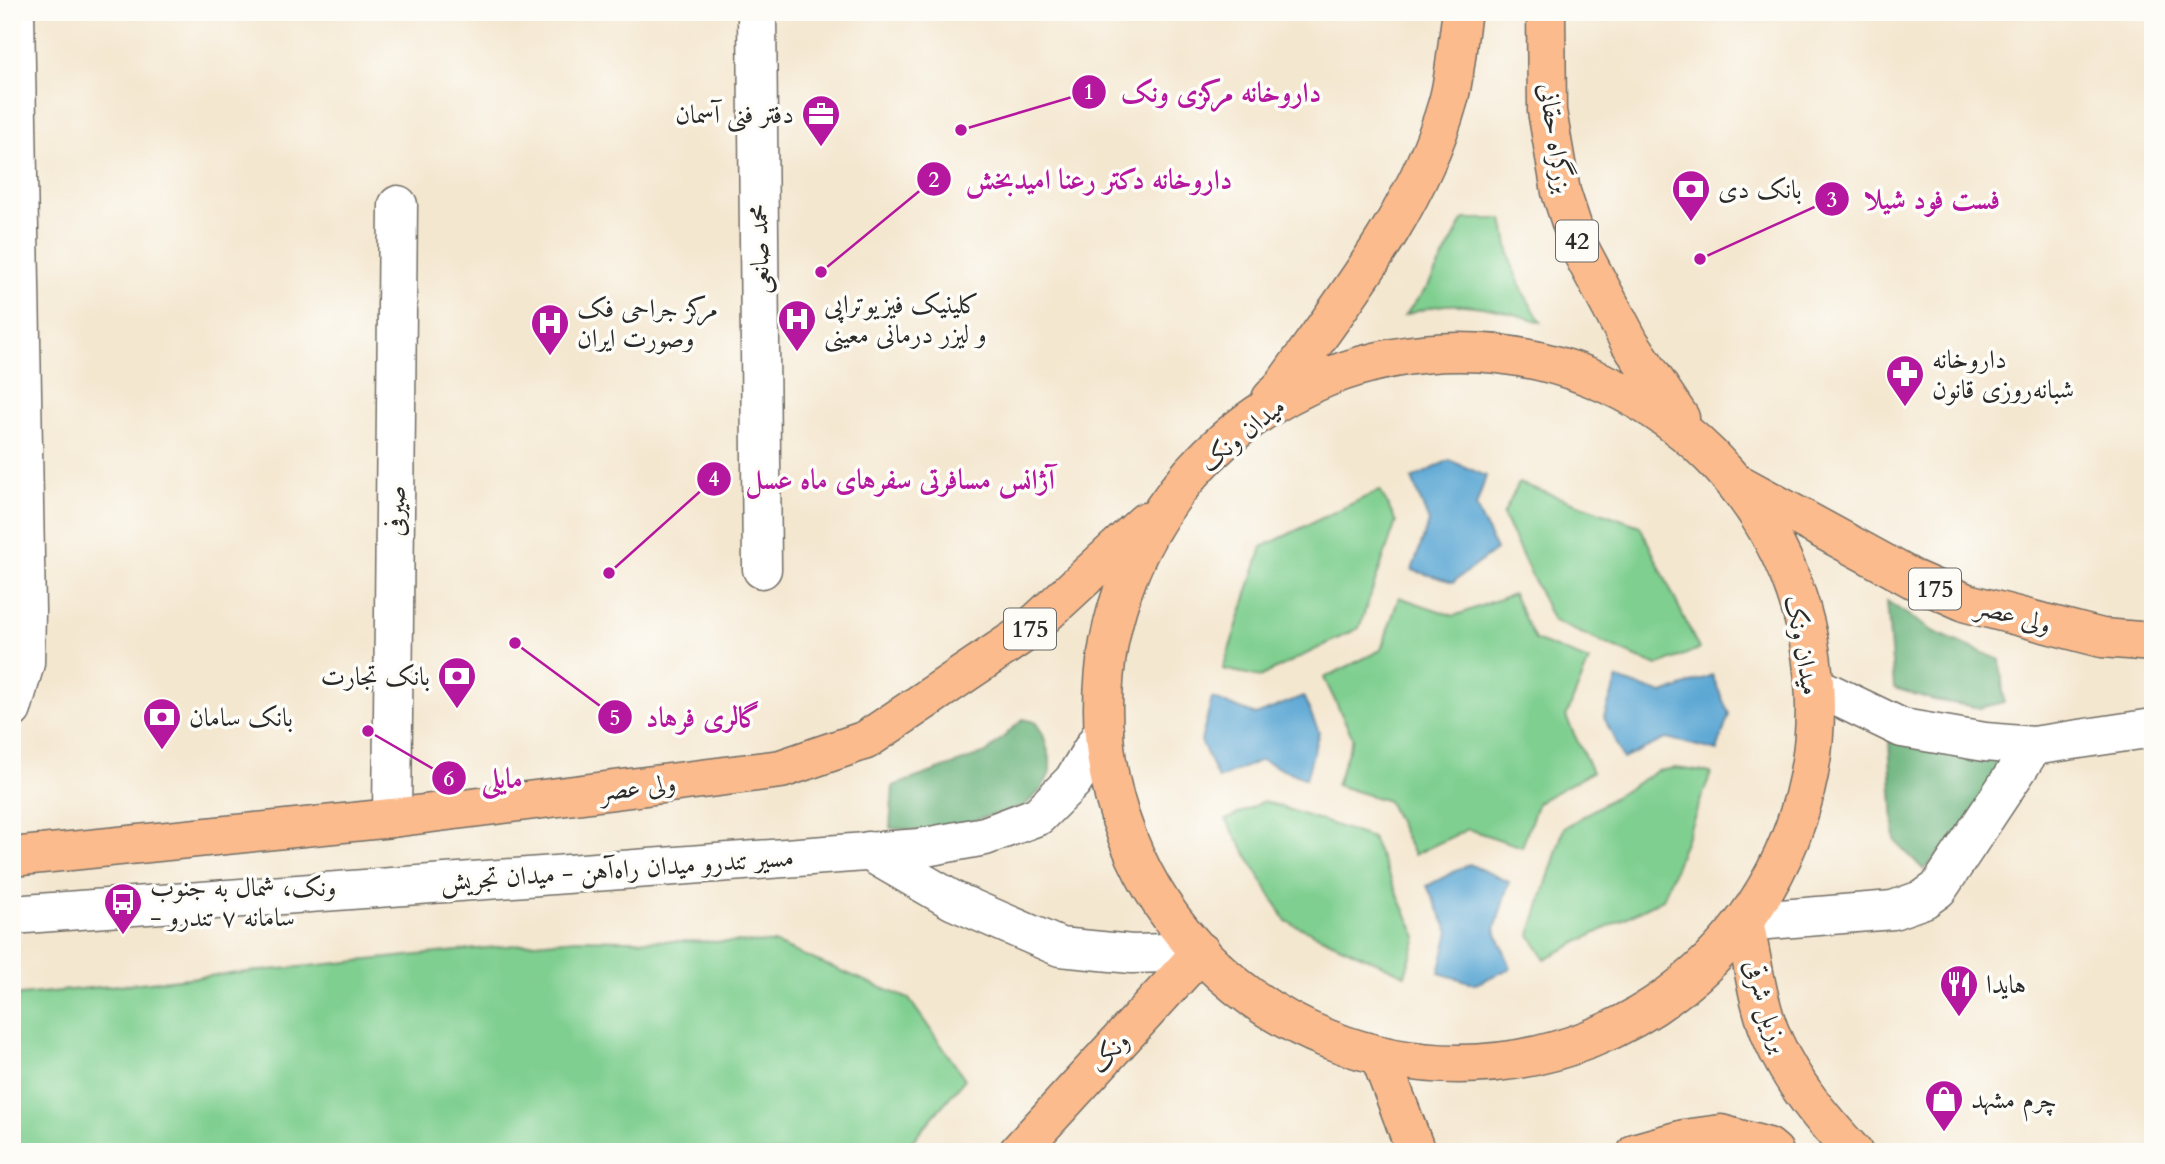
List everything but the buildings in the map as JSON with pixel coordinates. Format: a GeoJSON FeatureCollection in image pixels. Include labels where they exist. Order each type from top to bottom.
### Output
{"type":"FeatureCollection","features":[{"type":"Feature","properties":{"kind":"main road"},"geometry":{"type":"LineString","coordinates":[[1259,413],[1283,386],[1357,282],[1413,191],[1448,101],[1462,12]]}},
{"type":"Feature","properties":{"kind":"main road","name":"بزرگراه حقانی"},"geometry":{"type":"LineString","coordinates":[[1546,12],[1547,111],[1561,192],[1578,247],[1629,343],[1695,440]]}},
{"type":"Feature","properties":{"kind":"main road","name":"میدان ونک"},"geometry":{"type":"LineString","coordinates":[[1437,351],[1488,352],[1538,359],[1595,377],[1648,404],[1695,440],[1736,482],[1769,532],[1794,586],[1815,686],[1814,737],[1806,787],[1794,830],[1744,922],[1710,961],[1671,995],[1628,1023],[1580,1045],[1531,1058],[1481,1065],[1431,1065],[1380,1057],[1324,1039],[1271,1012],[1224,976],[1200,952],[1150,884],[1125,830],[1111,781],[1104,730],[1105,680],[1113,629],[1123,593],[1147,536],[1174,494],[1213,450],[1259,413],[1297,390],[1339,372],[1387,358],[1437,351]]}},
{"type":"Feature","properties":{"kind":"main road","name":"ولی عصر"},"geometry":{"type":"LineString","coordinates":[[1736,482],[1913,579],[1967,603],[2102,638],[2153,642]]}},
{"type":"Feature","properties":{"kind":"main road","name":"ولی عصر"},"geometry":{"type":"LineString","coordinates":[[12,857],[392,818],[781,769],[866,740],[1026,632],[1174,494]]}},
{"type":"Feature","properties":{"kind":"main road","name":"برزیل شرقی"},"geometry":{"type":"LineString","coordinates":[[1744,922],[1759,993],[1773,1040],[1793,1079],[1853,1152]]}},
{"type":"Feature","properties":{"kind":"main road","name":"ونک"},"geometry":{"type":"LineString","coordinates":[[1018,1152],[1200,952]]}},
{"type":"Feature","properties":{"kind":"main road"},"geometry":{"type":"LineString","coordinates":[[1380,1057],[1416,1152]]}},
{"type":"Feature","properties":{"kind":"main road"},"geometry":{"type":"LineString","coordinates":[[1637,1152],[1684,1139],[1721,1134],[1768,1147],[1774,1152]]}},
{"type":"Feature","properties":{"kind":"street"},"geometry":{"type":"LineString","coordinates":[[12,709],[25,663],[26,611],[15,12]]}},
{"type":"Feature","properties":{"kind":"street","name":"محمد صانعی"},"geometry":{"type":"LineString","coordinates":[[757,12],[762,569]]}},
{"type":"Feature","properties":{"kind":"street","name":"صیرفی"},"geometry":{"type":"LineString","coordinates":[[392,818],[398,205]]}},
{"type":"Feature","properties":{"kind":"street"},"geometry":{"type":"LineString","coordinates":[[1815,686],[1902,728],[1985,742],[2033,746],[2153,728]]}},
{"type":"Feature","properties":{"kind":"street","name":"مسیر تندرو میدان راه‌آهن - میدان تجریش"},"geometry":{"type":"LineString","coordinates":[[12,915],[953,843],[985,836],[1038,816],[1073,781],[1104,730]]}},
{"type":"Feature","properties":{"kind":"street"},"geometry":{"type":"LineString","coordinates":[[1744,922],[1893,910],[1924,899],[1938,889],[2033,746]]}},
{"type":"Feature","properties":{"kind":"street"},"geometry":{"type":"LineString","coordinates":[[868,851],[954,901],[1060,947],[1132,954],[1200,952]]}},
{"type":"Feature","properties":{"kind":"green space"},"geometry":{"type":"Polygon","coordinates":[[[1464,219],[1503,219],[1512,266],[1523,292],[1541,322],[1503,311],[1463,305],[1437,306],[1405,315],[1428,286],[1464,219]]]}},
{"type":"Feature","properties":{"kind":"green space"},"geometry":{"type":"Polygon","coordinates":[[[1519,483],[1640,526],[1699,649],[1657,666],[1553,621],[1503,515],[1519,483]]]}},
{"type":"Feature","properties":{"kind":"green space"},"geometry":{"type":"Polygon","coordinates":[[[1380,490],[1396,522],[1359,628],[1260,677],[1223,669],[1262,547],[1380,490]]]}},
{"type":"Feature","properties":{"kind":"green space"},"geometry":{"type":"Polygon","coordinates":[[[1513,594],[1535,640],[1589,661],[1566,717],[1592,772],[1538,802],[1522,847],[1468,829],[1414,855],[1388,801],[1336,785],[1353,738],[1324,678],[1381,650],[1399,597],[1454,616],[1513,594]]]}},
{"type":"Feature","properties":{"kind":"green space"},"geometry":{"type":"Polygon","coordinates":[[[1887,601],[1932,631],[2000,660],[2004,702],[1981,708],[1934,700],[1894,688],[1887,601]]]}},
{"type":"Feature","properties":{"kind":"green space"},"geometry":{"type":"Polygon","coordinates":[[[1023,719],[1035,722],[1043,734],[1050,759],[1050,773],[1041,790],[1024,806],[932,832],[890,828],[893,786],[986,753],[1023,719]]]}},
{"type":"Feature","properties":{"kind":"green space"},"geometry":{"type":"Polygon","coordinates":[[[1889,741],[2000,755],[2003,783],[1924,870],[1895,841],[1889,741]]]}},
{"type":"Feature","properties":{"kind":"green space"},"geometry":{"type":"Polygon","coordinates":[[[1676,768],[1711,773],[1663,899],[1545,959],[1530,935],[1564,828],[1657,771],[1676,768]]]}},
{"type":"Feature","properties":{"kind":"green space"},"geometry":{"type":"Polygon","coordinates":[[[1264,801],[1372,838],[1417,937],[1405,975],[1286,921],[1226,820],[1264,801]]]}},
{"type":"Feature","properties":{"kind":"green space"},"geometry":{"type":"Polygon","coordinates":[[[575,939],[774,943],[909,999],[965,1079],[903,1152],[12,1152],[12,996],[575,939]]]}},
{"type":"Feature","properties":{"kind":"water"},"geometry":{"type":"Polygon","coordinates":[[[1449,460],[1486,476],[1476,507],[1496,550],[1453,582],[1412,570],[1429,522],[1412,479],[1449,460]]]}},
{"type":"Feature","properties":{"kind":"water"},"geometry":{"type":"Polygon","coordinates":[[[1712,675],[1729,714],[1717,751],[1667,738],[1623,759],[1604,717],[1617,679],[1663,694],[1712,675]]]}},
{"type":"Feature","properties":{"kind":"water"},"geometry":{"type":"Polygon","coordinates":[[[1303,696],[1319,732],[1306,779],[1261,760],[1218,779],[1201,741],[1212,698],[1256,715],[1303,696]]]}},
{"type":"Feature","properties":{"kind":"water"},"geometry":{"type":"Polygon","coordinates":[[[1469,864],[1509,882],[1495,929],[1511,968],[1476,984],[1439,973],[1449,932],[1427,886],[1469,864]]]}},
{"type":"Feature","properties":{"kind":"place","name":"داروخانه مرکزی ونک"},"geometry":{"type":"Point","coordinates":[961,130]}},
{"type":"Feature","properties":{"kind":"place","name":"دفتر فنی آسمان"},"geometry":{"type":"Point","coordinates":[821,148]}},
{"type":"Feature","properties":{"kind":"place","name":"بانک دی"},"geometry":{"type":"Point","coordinates":[1691,223]}},
{"type":"Feature","properties":{"kind":"place","name":"فست فود شیلا"},"geometry":{"type":"Point","coordinates":[1700,259]}},
{"type":"Feature","properties":{"kind":"place","name":"داروخانه دکتر رعنا امیدبخش"},"geometry":{"type":"Point","coordinates":[821,272]}},
{"type":"Feature","properties":{"kind":"place","name":"کلینیک فیزیوتراپی و لیزر درمانی معینی"},"geometry":{"type":"Point","coordinates":[797,353]}},
{"type":"Feature","properties":{"kind":"place","name":"مرکز جراحی فک وصورت ایران"},"geometry":{"type":"Point","coordinates":[550,357]}},
{"type":"Feature","properties":{"kind":"place","name":"داروخانه شبانه‌روزی قانون"},"geometry":{"type":"Point","coordinates":[1905,408]}},
{"type":"Feature","properties":{"kind":"place","name":"آژانس مسافرتی سفرهای ماه عسل"},"geometry":{"type":"Point","coordinates":[609,573]}},
{"type":"Feature","properties":{"kind":"place","name":"گالری فرهاد"},"geometry":{"type":"Point","coordinates":[515,643]}},
{"type":"Feature","properties":{"kind":"place","name":"بانک تجارت"},"geometry":{"type":"Point","coordinates":[457,710]}},
{"type":"Feature","properties":{"kind":"place","name":"مایلی"},"geometry":{"type":"Point","coordinates":[368,731]}},
{"type":"Feature","properties":{"kind":"place","name":"بانک سامان"},"geometry":{"type":"Point","coordinates":[162,751]}},
{"type":"Feature","properties":{"kind":"place","name":"ونک، شمال به جنوب - سامانه ۷ تندرو"},"geometry":{"type":"Point","coordinates":[123,936]}},
{"type":"Feature","properties":{"kind":"place","name":"هایدا"},"geometry":{"type":"Point","coordinates":[1959,1018]}},
{"type":"Feature","properties":{"kind":"place","name":"چرم مشهد"},"geometry":{"type":"Point","coordinates":[1944,1133]}}]}
